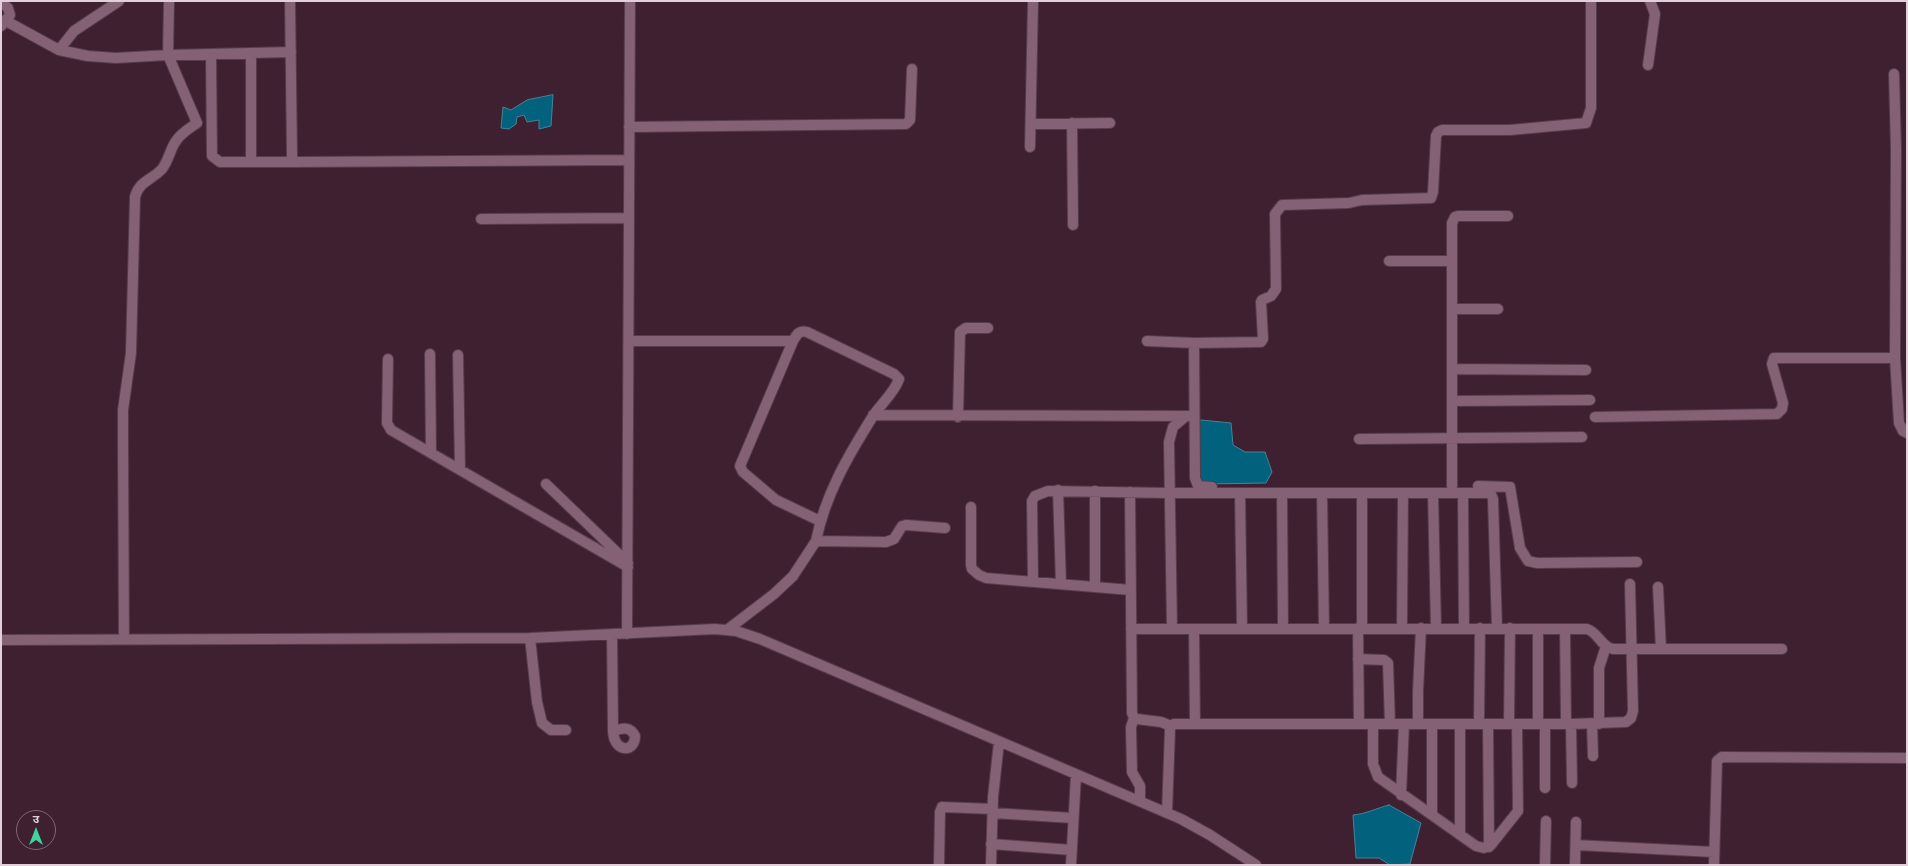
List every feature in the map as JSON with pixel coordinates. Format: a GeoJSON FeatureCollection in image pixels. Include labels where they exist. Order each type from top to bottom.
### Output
{"type":"FeatureCollection","features":[{"type":"Feature","properties":{"kind":"street"},"geometry":{"type":"LineString","coordinates":[[59,50],[74,31],[119,1]]}},
{"type":"Feature","properties":{"kind":"street"},"geometry":{"type":"LineString","coordinates":[[169,1],[168,55],[197,123],[211,141]]}},
{"type":"Feature","properties":{"kind":"street"},"geometry":{"type":"LineString","coordinates":[[290,1],[292,160],[294,162]]}},
{"type":"Feature","properties":{"kind":"street"},"geometry":{"type":"LineString","coordinates":[[628,634],[630,1]]}},
{"type":"Feature","properties":{"kind":"street"},"geometry":{"type":"LineString","coordinates":[[1030,147],[1033,1]]}},
{"type":"Feature","properties":{"kind":"street"},"geometry":{"type":"LineString","coordinates":[[1147,341],[1194,343],[1261,342],[1263,339],[1261,302],[1274,293],[1276,289],[1275,214],[1282,205],[1349,203],[1362,200],[1430,198],[1433,192],[1436,136],[1438,132],[1442,130],[1510,130],[1586,123],[1591,108],[1591,1]]}},
{"type":"Feature","properties":{"kind":"street"},"geometry":{"type":"LineString","coordinates":[[1648,65],[1655,14],[1650,1]]}},
{"type":"Feature","properties":{"kind":"street"},"geometry":{"type":"LineString","coordinates":[[1,2],[10,11],[9,18],[4,24],[59,50],[88,56],[111,58],[290,52]]}},
{"type":"Feature","properties":{"kind":"street"},"geometry":{"type":"LineString","coordinates":[[251,53],[251,162]]}},
{"type":"Feature","properties":{"kind":"street"},"geometry":{"type":"LineString","coordinates":[[211,54],[212,156],[215,160],[220,162],[629,160]]}},
{"type":"Feature","properties":{"kind":"street"},"geometry":{"type":"LineString","coordinates":[[629,127],[892,126],[906,124],[910,120],[912,69]]}},
{"type":"Feature","properties":{"kind":"street"},"geometry":{"type":"LineString","coordinates":[[1894,74],[1896,149],[1895,358],[1899,423],[1903,431],[1907,433]]}},
{"type":"Feature","properties":{"kind":"street"},"geometry":{"type":"LineString","coordinates":[[124,639],[123,433],[124,410],[131,353],[135,197],[137,189],[141,184],[161,170],[165,165],[175,142],[181,135],[197,123]]}},
{"type":"Feature","properties":{"kind":"street"},"geometry":{"type":"LineString","coordinates":[[1072,123],[1073,225]]}},
{"type":"Feature","properties":{"kind":"street"},"geometry":{"type":"LineString","coordinates":[[1031,124],[1110,123]]}},
{"type":"Feature","properties":{"kind":"street"},"geometry":{"type":"LineString","coordinates":[[1896,149],[1907,149]]}},
{"type":"Feature","properties":{"kind":"street"},"geometry":{"type":"LineString","coordinates":[[1452,487],[1452,223],[1455,217],[1508,216]]}},
{"type":"Feature","properties":{"kind":"street"},"geometry":{"type":"LineString","coordinates":[[481,220],[629,218]]}},
{"type":"Feature","properties":{"kind":"street"},"geometry":{"type":"LineString","coordinates":[[1389,261],[1452,261]]}},
{"type":"Feature","properties":{"kind":"street"},"geometry":{"type":"LineString","coordinates":[[1452,309],[1498,309]]}},
{"type":"Feature","properties":{"kind":"street"},"geometry":{"type":"LineString","coordinates":[[958,416],[960,332],[966,328],[988,328]]}},
{"type":"Feature","properties":{"kind":"street"},"geometry":{"type":"LineString","coordinates":[[727,630],[789,579],[816,542],[820,521],[836,479],[874,415],[898,382],[898,376],[802,330],[793,341],[740,466],[743,472],[776,500],[820,521]]}},
{"type":"Feature","properties":{"kind":"street"},"geometry":{"type":"LineString","coordinates":[[628,341],[793,341]]}},
{"type":"Feature","properties":{"kind":"street"},"geometry":{"type":"LineString","coordinates":[[1194,343],[1190,416],[1195,478],[1198,486],[1510,487],[1520,548],[1528,562],[1637,562]]}},
{"type":"Feature","properties":{"kind":"street"},"geometry":{"type":"LineString","coordinates":[[430,354],[431,452]]}},
{"type":"Feature","properties":{"kind":"street"},"geometry":{"type":"LineString","coordinates":[[458,355],[460,469]]}},
{"type":"Feature","properties":{"kind":"street"},"geometry":{"type":"LineString","coordinates":[[1595,417],[1777,414],[1782,409],[1783,403],[1772,364],[1774,358],[1895,358]]}},
{"type":"Feature","properties":{"kind":"street"},"geometry":{"type":"LineString","coordinates":[[388,359],[388,426],[628,565]]}},
{"type":"Feature","properties":{"kind":"street"},"geometry":{"type":"LineString","coordinates":[[1452,369],[1586,370]]}},
{"type":"Feature","properties":{"kind":"street"},"geometry":{"type":"LineString","coordinates":[[1452,401],[1590,400]]}},
{"type":"Feature","properties":{"kind":"street"},"geometry":{"type":"LineString","coordinates":[[874,415],[1190,416]]}},
{"type":"Feature","properties":{"kind":"street"},"geometry":{"type":"LineString","coordinates":[[1172,629],[1169,442],[1171,432],[1175,425],[1190,416]]}},
{"type":"Feature","properties":{"kind":"street"},"geometry":{"type":"LineString","coordinates":[[1359,439],[1582,437]]}},
{"type":"Feature","properties":{"kind":"street"},"geometry":{"type":"LineString","coordinates":[[546,484],[628,565]]}},
{"type":"Feature","properties":{"kind":"street"},"geometry":{"type":"LineString","coordinates":[[1058,490],[1061,584]]}},
{"type":"Feature","properties":{"kind":"street"},"geometry":{"type":"LineString","coordinates":[[1033,582],[1032,501],[1040,493],[1058,490],[1170,493],[1488,493],[1493,499],[1498,628]]}},
{"type":"Feature","properties":{"kind":"street"},"geometry":{"type":"LineString","coordinates":[[1095,491],[1095,587]]}},
{"type":"Feature","properties":{"kind":"street"},"geometry":{"type":"LineString","coordinates":[[1130,492],[1132,707],[1134,718],[1131,727],[1132,772],[1140,786],[1140,801]]}},
{"type":"Feature","properties":{"kind":"street"},"geometry":{"type":"LineString","coordinates":[[1240,493],[1242,628]]}},
{"type":"Feature","properties":{"kind":"street"},"geometry":{"type":"LineString","coordinates":[[1282,493],[1283,628]]}},
{"type":"Feature","properties":{"kind":"street"},"geometry":{"type":"LineString","coordinates":[[1322,493],[1324,628]]}},
{"type":"Feature","properties":{"kind":"street"},"geometry":{"type":"LineString","coordinates":[[1359,724],[1358,659],[1360,628],[1362,493]]}},
{"type":"Feature","properties":{"kind":"street"},"geometry":{"type":"LineString","coordinates":[[1402,493],[1402,628]]}},
{"type":"Feature","properties":{"kind":"street"},"geometry":{"type":"LineString","coordinates":[[1433,493],[1436,628]]}},
{"type":"Feature","properties":{"kind":"street"},"geometry":{"type":"LineString","coordinates":[[1464,493],[1464,628]]}},
{"type":"Feature","properties":{"kind":"street"},"geometry":{"type":"LineString","coordinates":[[971,507],[972,569],[979,575],[986,578],[1131,590]]}},
{"type":"Feature","properties":{"kind":"street"},"geometry":{"type":"LineString","coordinates":[[816,542],[886,542],[894,539],[902,526],[906,524],[945,528]]}},
{"type":"Feature","properties":{"kind":"street"},"geometry":{"type":"LineString","coordinates":[[1134,718],[1161,722],[1171,726],[1174,724],[1623,723],[1631,718],[1633,711],[1630,584]]}},
{"type":"Feature","properties":{"kind":"street"},"geometry":{"type":"LineString","coordinates":[[1658,587],[1661,649]]}},
{"type":"Feature","properties":{"kind":"street"},"geometry":{"type":"LineString","coordinates":[[1418,724],[1421,628]]}},
{"type":"Feature","properties":{"kind":"street"},"geometry":{"type":"LineString","coordinates":[[1480,628],[1489,847]]}},
{"type":"Feature","properties":{"kind":"street"},"geometry":{"type":"LineString","coordinates":[[1373,724],[1373,764],[1375,774],[1385,784],[1476,846],[1484,848],[1489,847],[1498,838],[1518,811],[1510,628]]}},
{"type":"Feature","properties":{"kind":"street"},"geometry":{"type":"LineString","coordinates":[[1,640],[530,638],[715,629],[727,630],[760,639],[1140,801],[1210,835],[1256,865]]}},
{"type":"Feature","properties":{"kind":"street"},"geometry":{"type":"LineString","coordinates":[[1131,629],[1565,629],[1590,630],[1606,646],[1613,649],[1782,649]]}},
{"type":"Feature","properties":{"kind":"street"},"geometry":{"type":"LineString","coordinates":[[1194,629],[1195,724]]}},
{"type":"Feature","properties":{"kind":"street"},"geometry":{"type":"LineString","coordinates":[[1538,629],[1545,788]]}},
{"type":"Feature","properties":{"kind":"street"},"geometry":{"type":"LineString","coordinates":[[1565,629],[1572,784]]}},
{"type":"Feature","properties":{"kind":"street"},"geometry":{"type":"LineString","coordinates":[[612,634],[613,731]]}},
{"type":"Feature","properties":{"kind":"street"},"geometry":{"type":"LineString","coordinates":[[530,638],[537,702],[542,723],[551,730],[566,730]]}},
{"type":"Feature","properties":{"kind":"street"},"geometry":{"type":"LineString","coordinates":[[1593,756],[1599,668],[1606,646]]}},
{"type":"Feature","properties":{"kind":"street"},"geometry":{"type":"LineString","coordinates":[[1358,659],[1384,660],[1388,663],[1390,724]]}},
{"type":"Feature","properties":{"kind":"street"},"geometry":{"type":"LineString","coordinates":[[1401,795],[1404,724]]}},
{"type":"Feature","properties":{"kind":"street"},"geometry":{"type":"LineString","coordinates":[[1432,724],[1432,815]]}},
{"type":"Feature","properties":{"kind":"street"},"geometry":{"type":"LineString","coordinates":[[1460,724],[1460,835]]}},
{"type":"Feature","properties":{"kind":"street"},"geometry":{"type":"LineString","coordinates":[[1167,813],[1171,726]]}},
{"type":"Feature","properties":{"kind":"street"},"geometry":{"type":"LineString","coordinates":[[991,865],[993,811],[999,742]]}},
{"type":"Feature","properties":{"kind":"street"},"geometry":{"type":"LineString","coordinates":[[1714,865],[1717,761],[1722,757],[1907,758]]}},
{"type":"Feature","properties":{"kind":"street"},"geometry":{"type":"LineString","coordinates":[[1071,865],[1076,775]]}},
{"type":"Feature","properties":{"kind":"street"},"geometry":{"type":"LineString","coordinates":[[939,865],[940,812],[942,807],[1073,818]]}},
{"type":"Feature","properties":{"kind":"street"},"geometry":{"type":"LineString","coordinates":[[1545,865],[1546,821]]}},
{"type":"Feature","properties":{"kind":"street"},"geometry":{"type":"LineString","coordinates":[[1575,865],[1576,822]]}},
{"type":"Feature","properties":{"kind":"street"},"geometry":{"type":"LineString","coordinates":[[991,844],[1072,850]]}},
{"type":"Feature","properties":{"kind":"street"},"geometry":{"type":"LineString","coordinates":[[1576,846],[1714,852]]}},
{"type":"Feature","properties":{"kind":"water"},"geometry":{"type":"Polygon","coordinates":[[[553,95],[551,126],[539,129],[539,120],[527,122],[524,115],[517,117],[516,124],[509,129],[501,128],[503,107],[511,110],[527,100],[553,95]]]}},
{"type":"Feature","properties":{"kind":"water"},"geometry":{"type":"Polygon","coordinates":[[[1201,420],[1231,423],[1233,445],[1245,452],[1265,452],[1272,472],[1266,483],[1205,484],[1195,473],[1195,428],[1201,420]]]}},
{"type":"Feature","properties":{"kind":"water"},"geometry":{"type":"Polygon","coordinates":[[[1389,805],[1421,823],[1410,864],[1390,865],[1379,858],[1356,858],[1353,815],[1389,805]]]}}]}
